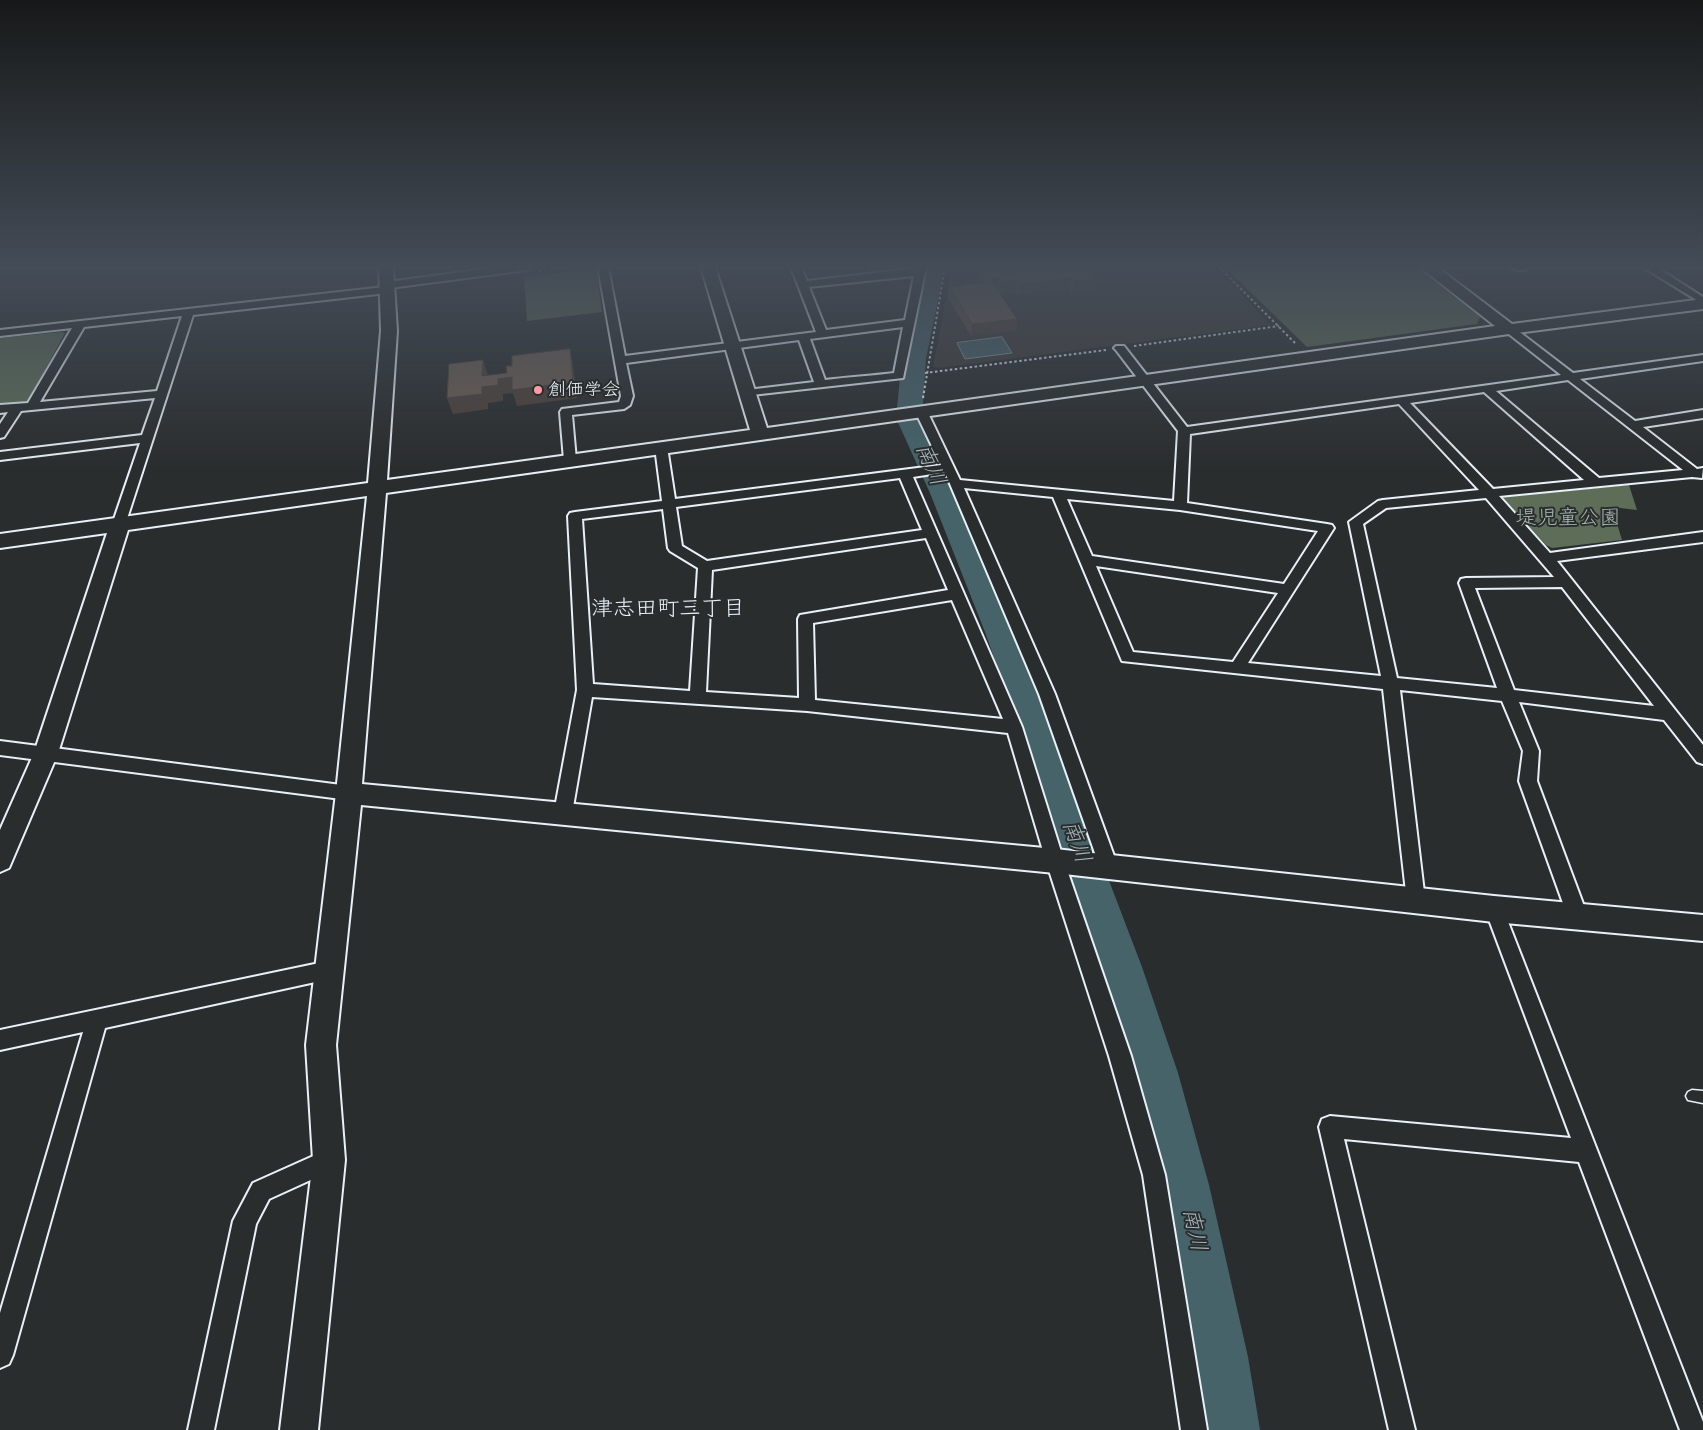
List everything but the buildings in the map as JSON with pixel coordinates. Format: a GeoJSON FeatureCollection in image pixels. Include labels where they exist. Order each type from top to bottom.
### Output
{"type":"FeatureCollection","features":[{"type":"Feature","properties":{"kind":"street"},"geometry":{"type":"LineString","coordinates":[[32,406],[74,334]]}},
{"type":"Feature","properties":{"kind":"street"},"geometry":{"type":"LineString","coordinates":[[1,854],[46,753],[182,334]]}},
{"type":"Feature","properties":{"kind":"street"},"geometry":{"type":"LineString","coordinates":[[298,1430],[329,1160],[321,1045],[349,793],[377,488],[389,334]]}},
{"type":"Feature","properties":{"kind":"street"},"geometry":{"type":"LineString","coordinates":[[570,460],[566,412],[624,405],[627,396],[616,334]]}},
{"type":"Feature","properties":{"kind":"street"},"geometry":{"type":"LineString","coordinates":[[729,334],[760,433]]}},
{"type":"Feature","properties":{"kind":"street"},"geometry":{"type":"LineString","coordinates":[[620,360],[822,334]]}},
{"type":"Feature","properties":{"kind":"street"},"geometry":{"type":"LineString","coordinates":[[748,394],[899,376],[908,334]]}},
{"type":"Feature","properties":{"kind":"street"},"geometry":{"type":"LineString","coordinates":[[0,541],[1469,334]]}},
{"type":"Feature","properties":{"kind":"street"},"geometry":{"type":"LineString","coordinates":[[1516,334],[1700,475]]}},
{"type":"Feature","properties":{"kind":"street"},"geometry":{"type":"LineString","coordinates":[[803,336],[822,384]]}},
{"type":"Feature","properties":{"kind":"street"},"geometry":{"type":"LineString","coordinates":[[1120,348],[1184,431],[1180,506]]}},
{"type":"Feature","properties":{"kind":"street"},"geometry":{"type":"LineString","coordinates":[[1184,431],[1703,358]]}},
{"type":"Feature","properties":{"kind":"street"},"geometry":{"type":"LineString","coordinates":[[1487,388],[1596,483]]}},
{"type":"Feature","properties":{"kind":"street"},"geometry":{"type":"LineString","coordinates":[[0,409],[162,394]]}},
{"type":"Feature","properties":{"kind":"street"},"geometry":{"type":"LineString","coordinates":[[1402,401],[1490,494],[1547,558],[1703,758]]}},
{"type":"Feature","properties":{"kind":"street"},"geometry":{"type":"LineString","coordinates":[[0,434],[17,407]]}},
{"type":"Feature","properties":{"kind":"street"},"geometry":{"type":"LineString","coordinates":[[921,411],[955,483],[1047,694],[1109,867]]}},
{"type":"Feature","properties":{"kind":"street"},"geometry":{"type":"LineString","coordinates":[[1633,425],[1703,414]]}},
{"type":"Feature","properties":{"kind":"street"},"geometry":{"type":"LineString","coordinates":[[0,456],[148,438]]}},
{"type":"Feature","properties":{"kind":"street"},"geometry":{"type":"LineString","coordinates":[[661,447],[675,548],[705,566],[930,533]]}},
{"type":"Feature","properties":{"kind":"street"},"geometry":{"type":"LineString","coordinates":[[563,813],[585,690],[575,516],[948,468]]}},
{"type":"Feature","properties":{"kind":"street"},"geometry":{"type":"LineString","coordinates":[[905,474],[1014,727],[1054,861],[1120,1056],[1154,1175],[1194,1430]]}},
{"type":"Feature","properties":{"kind":"street"},"geometry":{"type":"LineString","coordinates":[[1416,901],[1391,685],[1356,522],[1383,504],[1596,483],[1700,475]]}},
{"type":"Feature","properties":{"kind":"street"},"geometry":{"type":"LineString","coordinates":[[955,483],[1180,506],[1327,528],[1238,667]]}},
{"type":"Feature","properties":{"kind":"street"},"geometry":{"type":"LineString","coordinates":[[1058,493],[1127,658],[1238,667],[1670,714]]}},
{"type":"Feature","properties":{"kind":"street"},"geometry":{"type":"LineString","coordinates":[[1547,558],[1700,542]]}},
{"type":"Feature","properties":{"kind":"street"},"geometry":{"type":"LineString","coordinates":[[1086,560],[1289,590]]}},
{"type":"Feature","properties":{"kind":"street"},"geometry":{"type":"LineString","coordinates":[[698,698],[705,566]]}},
{"type":"Feature","properties":{"kind":"street"},"geometry":{"type":"LineString","coordinates":[[1565,582],[1466,583],[1531,751],[1528,782],[1578,917]]}},
{"type":"Feature","properties":{"kind":"street"},"geometry":{"type":"LineString","coordinates":[[807,705],[805,618],[956,594]]}},
{"type":"Feature","properties":{"kind":"street"},"geometry":{"type":"LineString","coordinates":[[585,690],[807,705],[1014,727]]}},
{"type":"Feature","properties":{"kind":"street"},"geometry":{"type":"LineString","coordinates":[[0,748],[349,793],[1054,861],[1494,910],[1703,928]]}},
{"type":"Feature","properties":{"kind":"street"},"geometry":{"type":"LineString","coordinates":[[1494,910],[1693,1430]]}},
{"type":"Feature","properties":{"kind":"street"},"geometry":{"type":"LineString","coordinates":[[0,1040],[330,970]]}},
{"type":"Feature","properties":{"kind":"street"},"geometry":{"type":"LineString","coordinates":[[0,1355],[95,1028]]}},
{"type":"Feature","properties":{"kind":"street"},"geometry":{"type":"LineString","coordinates":[[1402,1430],[1330,1127],[1586,1151]]}},
{"type":"Feature","properties":{"kind":"street"},"geometry":{"type":"LineString","coordinates":[[201,1430],[245,1221],[261,1191],[329,1160]]}},
{"type":"Feature","properties":{"kind":"path"},"geometry":{"type":"LineString","coordinates":[[921,411],[925,373],[932,334]]}},
{"type":"Feature","properties":{"kind":"path"},"geometry":{"type":"LineString","coordinates":[[925,373],[1223,334]]}},
{"type":"Feature","properties":{"kind":"path"},"geometry":{"type":"LineString","coordinates":[[1286,334],[1308,357]]}},
{"type":"Feature","properties":{"kind":"shaded area"},"geometry":{"type":"Polygon","coordinates":[[[939,334],[1204,334],[939,368],[933,367],[939,334]]]}},
{"type":"Feature","properties":{"kind":"green space"},"geometry":{"type":"Polygon","coordinates":[[[65,334],[28,401],[24,404],[0,406],[0,338],[65,334]]]}},
{"type":"Feature","properties":{"kind":"green space"},"geometry":{"type":"Polygon","coordinates":[[[1293,334],[1405,334],[1307,347],[1293,334]]]}},
{"type":"Feature","properties":{"kind":"green space","name":"堤児童公園"},"geometry":{"type":"Polygon","coordinates":[[[1629,485],[1637,510],[1612,507],[1622,540],[1552,548],[1546,545],[1503,500],[1504,497],[1629,485]]]}},
{"type":"Feature","properties":{"kind":"water"},"geometry":{"type":"Polygon","coordinates":[[[1002,337],[1012,353],[965,359],[957,343],[1002,337]]]}},
{"type":"Feature","properties":{"kind":"waterway","name":"南川"},"geometry":{"type":"LineString","coordinates":[[919,334],[914,358],[909,418],[944,493],[1001,632],[1036,726],[1066,818],[1121,967],[1155,1073],[1184,1185],[1221,1357],[1232,1430]]}},
{"type":"Feature","properties":{"kind":"place","name":"創価学会"},"geometry":{"type":"Point","coordinates":[538,390]}},
{"type":"Feature","properties":{"kind":"district","name":"津志田町三丁目"},"geometry":{"type":"Point","coordinates":[668,609]}}]}
